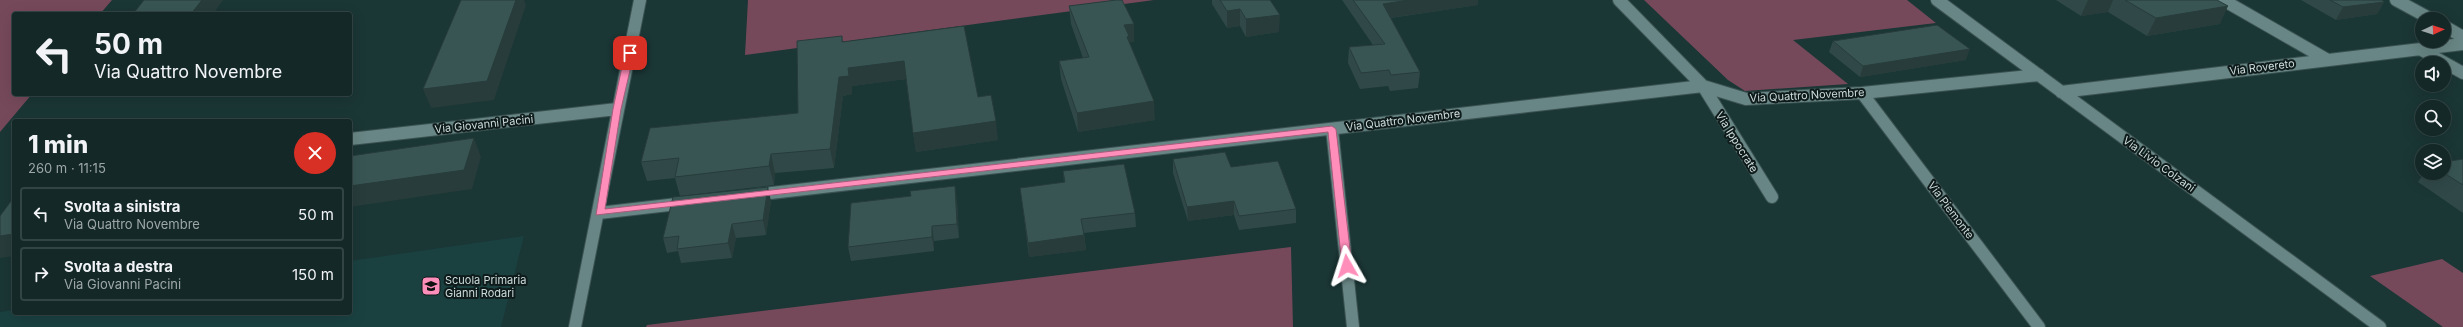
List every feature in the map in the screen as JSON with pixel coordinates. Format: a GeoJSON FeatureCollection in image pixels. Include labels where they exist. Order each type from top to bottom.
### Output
{"type":"FeatureCollection","features":[{"type":"Feature","properties":{"kind":"street"},"geometry":{"type":"LineString","coordinates":[[575,327],[599,213],[617,109],[640,0]]}},
{"type":"Feature","properties":{"kind":"street","name":"Via Ippocrate"},"geometry":{"type":"LineString","coordinates":[[1619,0],[1703,86],[1772,197]]}},
{"type":"Feature","properties":{"kind":"street","name":"Via Livio Colzani"},"geometry":{"type":"LineString","coordinates":[[1937,0],[2380,327]]}},
{"type":"Feature","properties":{"kind":"street"},"geometry":{"type":"LineString","coordinates":[[2223,0],[2326,59]]}},
{"type":"Feature","properties":{"kind":"street"},"geometry":{"type":"LineString","coordinates":[[2396,0],[2418,12]]}},
{"type":"Feature","properties":{"kind":"street"},"geometry":{"type":"LineString","coordinates":[[2451,30],[2463,37]]}},
{"type":"Feature","properties":{"kind":"street","name":"Via Rovereto"},"geometry":{"type":"LineString","coordinates":[[2061,92],[2326,59],[2463,44]]}},
{"type":"Feature","properties":{"kind":"street"},"geometry":{"type":"LineString","coordinates":[[2420,49],[2463,73]]}},
{"type":"Feature","properties":{"kind":"street","name":"Via Quattro Novembre"},"geometry":{"type":"LineString","coordinates":[[744,196],[1703,86],[1746,99],[1862,93],[2040,75]]}},
{"type":"Feature","properties":{"kind":"street","name":"Via Piemonte"},"geometry":{"type":"LineString","coordinates":[[1862,93],[2039,327]]}},
{"type":"Feature","properties":{"kind":"street","name":"Via Giovanni Pacini"},"geometry":{"type":"LineString","coordinates":[[352,138],[617,109]]}},
{"type":"Feature","properties":{"kind":"street"},"geometry":{"type":"LineString","coordinates":[[1332,129],[1353,327]]}},
{"type":"Feature","properties":{"kind":"street"},"geometry":{"type":"LineString","coordinates":[[599,213],[696,202]]}},
{"type":"Feature","properties":{"kind":"shaded area"},"geometry":{"type":"Polygon","coordinates":[[[0,0],[112,0],[102,12],[12,12],[12,96],[30,96],[0,132],[0,0]]]}},
{"type":"Feature","properties":{"kind":"shaded area"},"geometry":{"type":"Polygon","coordinates":[[[748,0],[1154,0],[745,55],[748,0]]]}},
{"type":"Feature","properties":{"kind":"shaded area"},"geometry":{"type":"Polygon","coordinates":[[[1644,0],[1907,0],[1936,23],[1793,40],[1848,84],[1745,91],[1728,80],[1644,0]]]}},
{"type":"Feature","properties":{"kind":"shaded area","name":"Scuola Primaria Gianni Rodari"},"geometry":{"type":"Polygon","coordinates":[[[524,236],[501,327],[0,327],[0,312],[12,310],[12,315],[352,315],[352,261],[524,236]]]}},
{"type":"Feature","properties":{"kind":"shaded area"},"geometry":{"type":"Polygon","coordinates":[[[1291,247],[1293,327],[646,327],[647,325],[1291,247]]]}},
{"type":"Feature","properties":{"kind":"shaded area"},"geometry":{"type":"Polygon","coordinates":[[[2442,259],[2463,273],[2463,327],[2443,327],[2370,276],[2442,259]]]}},
{"type":"Feature","properties":{"kind":"building"},"geometry":{"type":"Polygon","coordinates":[[[144,0],[202,0],[193,12],[135,12],[144,0]]]}},
{"type":"Feature","properties":{"kind":"building"},"geometry":{"type":"Polygon","coordinates":[[[461,0],[516,0],[487,81],[423,89],[461,0]]]}},
{"type":"Feature","properties":{"kind":"building"},"geometry":{"type":"Polygon","coordinates":[[[1122,0],[1134,24],[1124,25],[1129,36],[1127,37],[1154,101],[1077,113],[1059,61],[1089,57],[1069,6],[1122,0]]]}},
{"type":"Feature","properties":{"kind":"building"},"geometry":{"type":"Polygon","coordinates":[[[1220,0],[1270,0],[1280,15],[1246,19],[1240,9],[1227,11],[1220,0]]]}},
{"type":"Feature","properties":{"kind":"building"},"geometry":{"type":"Polygon","coordinates":[[[1353,0],[1409,0],[1383,4],[1420,72],[1391,75],[1389,70],[1361,73],[1349,47],[1385,44],[1353,0]]]}},
{"type":"Feature","properties":{"kind":"building"},"geometry":{"type":"Polygon","coordinates":[[[2125,0],[2217,0],[2228,6],[2156,18],[2125,0]]]}},
{"type":"Feature","properties":{"kind":"building"},"geometry":{"type":"Polygon","coordinates":[[[2330,0],[2382,0],[2384,2],[2343,7],[2330,0]]]}},
{"type":"Feature","properties":{"kind":"building"},"geometry":{"type":"Polygon","coordinates":[[[1937,25],[1970,49],[1863,66],[1833,41],[1937,25]]]}},
{"type":"Feature","properties":{"kind":"building"},"geometry":{"type":"Polygon","coordinates":[[[964,26],[978,97],[991,95],[996,121],[913,133],[904,61],[848,68],[849,76],[839,77],[830,149],[771,154],[769,166],[675,177],[679,158],[641,162],[650,128],[798,113],[797,41],[842,36],[842,42],[964,26]]]}},
{"type":"Feature","properties":{"kind":"building"},"geometry":{"type":"Polygon","coordinates":[[[474,138],[464,170],[352,186],[352,156],[474,138]]]}},
{"type":"Feature","properties":{"kind":"building"},"geometry":{"type":"Polygon","coordinates":[[[1225,152],[1231,167],[1278,161],[1296,209],[1239,216],[1234,201],[1187,207],[1173,159],[1225,152]]]}},
{"type":"Feature","properties":{"kind":"building"},"geometry":{"type":"Polygon","coordinates":[[[2463,159],[2463,185],[2451,177],[2451,161],[2463,159]]]}},
{"type":"Feature","properties":{"kind":"building"},"geometry":{"type":"Polygon","coordinates":[[[1124,164],[1135,213],[1081,219],[1084,235],[1028,243],[1020,188],[1065,182],[1063,171],[1124,164]]]}},
{"type":"Feature","properties":{"kind":"building"},"geometry":{"type":"Polygon","coordinates":[[[955,186],[957,224],[932,226],[932,237],[848,247],[851,203],[911,196],[910,191],[955,186]]]}},
{"type":"Feature","properties":{"kind":"building"},"geometry":{"type":"Polygon","coordinates":[[[768,187],[763,220],[732,224],[728,243],[677,249],[679,236],[663,238],[673,197],[768,187]]]}},
{"type":"Feature","properties":{"kind":"building"},"geometry":{"type":"Polygon","coordinates":[[[12,200],[12,234],[0,236],[0,216],[12,200]]]}},
{"type":"Feature","properties":{"kind":"place","name":"Scuola Primaria Gianni Rodari"},"geometry":{"type":"Point","coordinates":[431,286]}},
{"type":"Feature","properties":{"kind":"route"},"geometry":{"type":"LineString","coordinates":[[630,53],[617,109],[599,213],[1332,129],[1347,266]]}}]}
